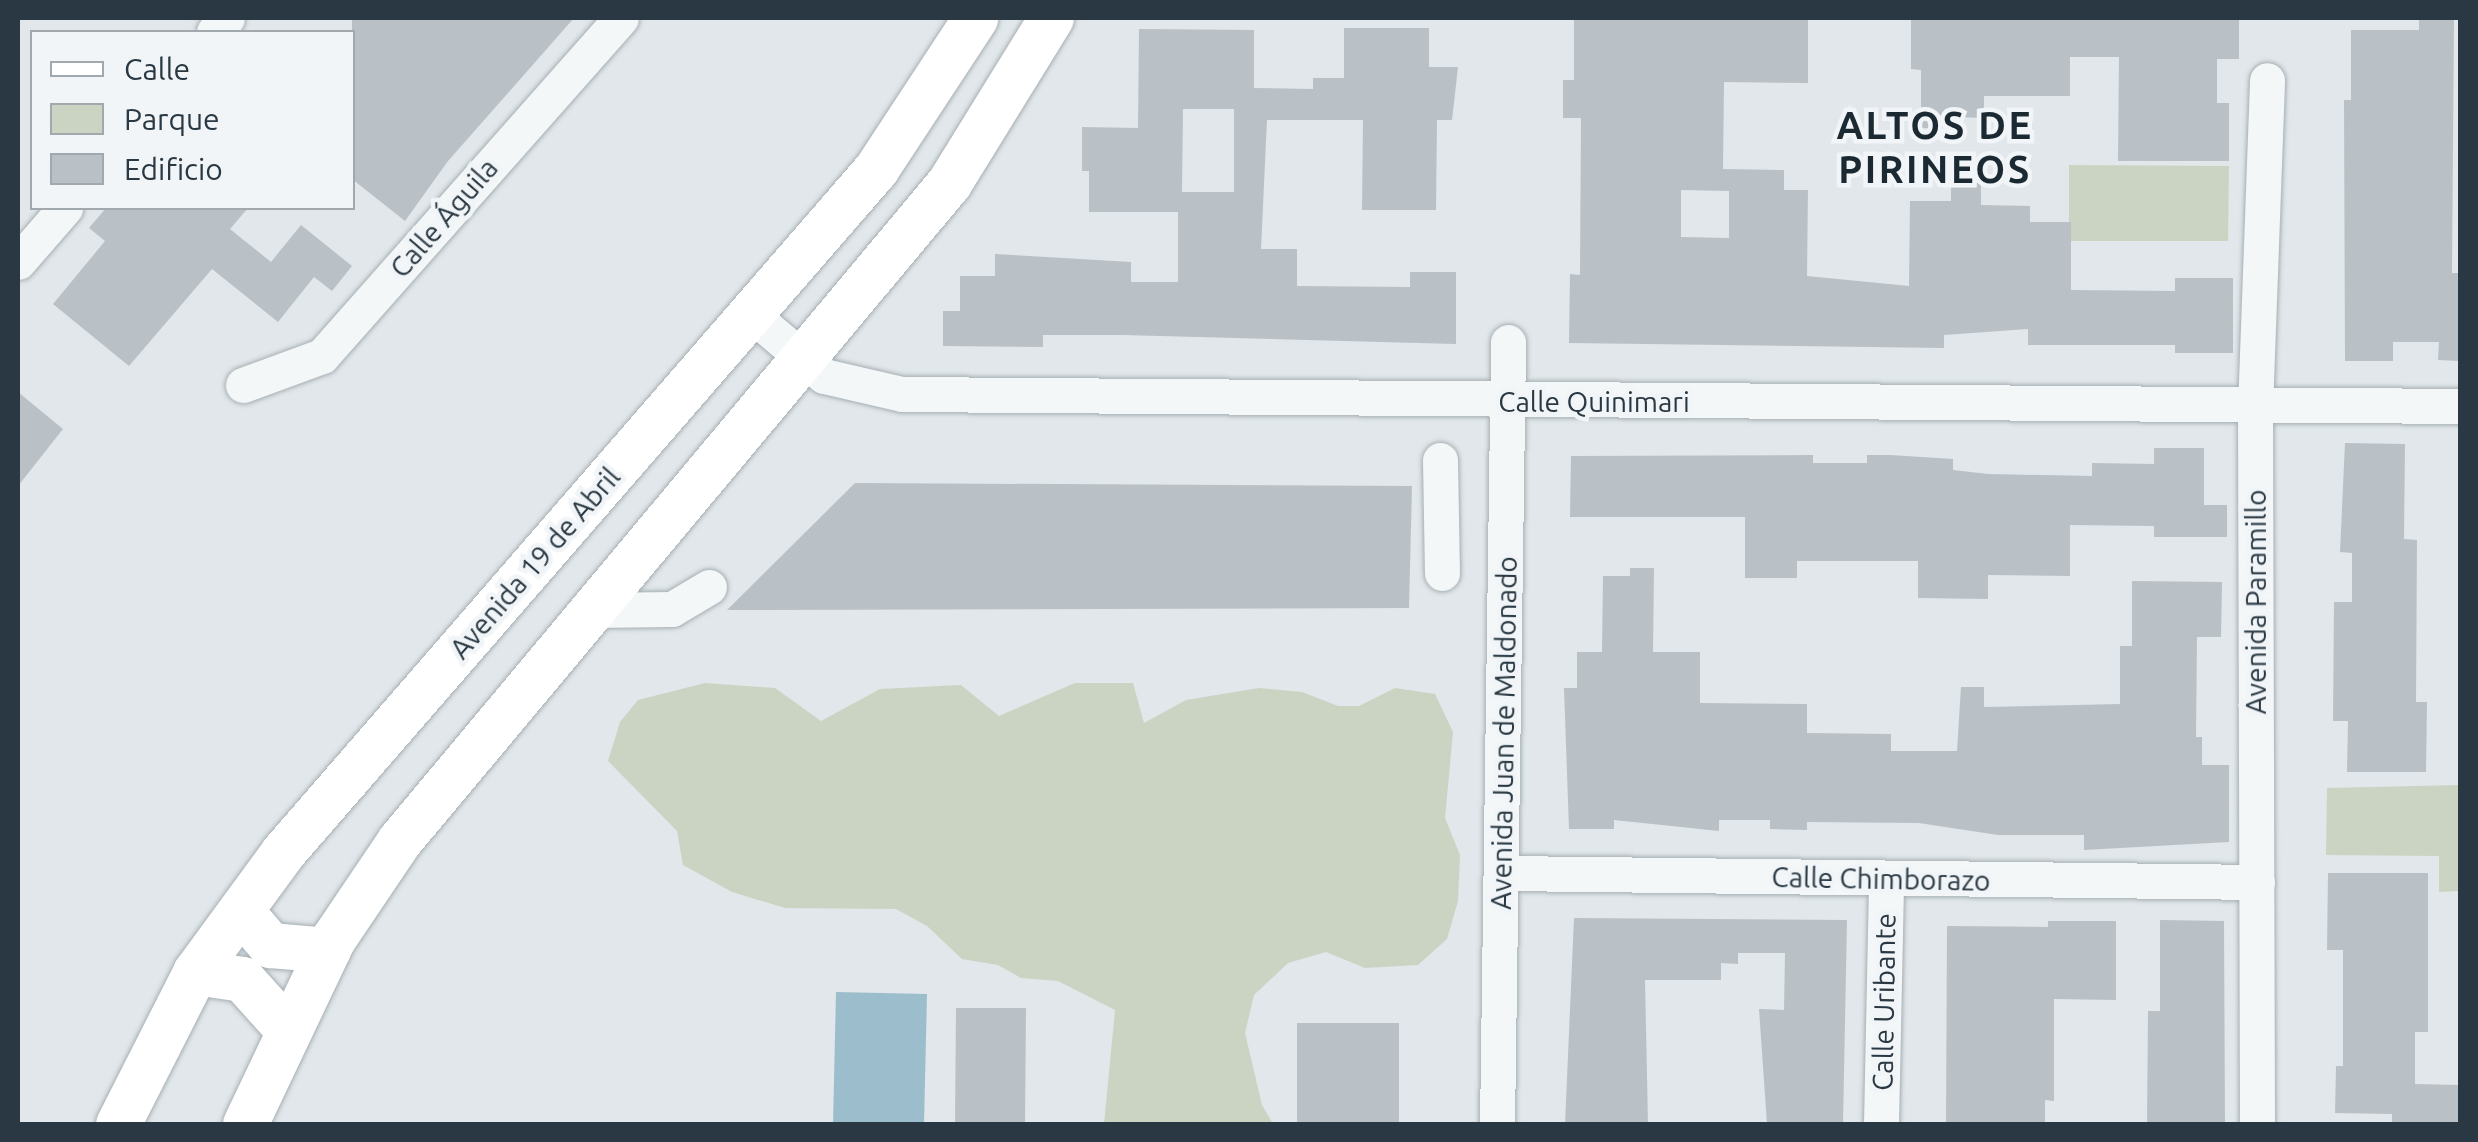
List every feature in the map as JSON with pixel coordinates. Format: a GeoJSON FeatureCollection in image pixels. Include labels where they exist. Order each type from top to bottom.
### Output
{"type":"FeatureCollection","features":[{"type":"Feature","properties":{"kind":"main road","name":"Avenida 19 de Abril"},"geometry":{"type":"LineString","coordinates":[[118,1124],[195,972],[283,852],[876,169],[976,18]]}},
{"type":"Feature","properties":{"kind":"main road"},"geometry":{"type":"LineString","coordinates":[[245,1124],[328,950],[400,841],[949,183],[1051,18]]}},
{"type":"Feature","properties":{"kind":"main road"},"geometry":{"type":"LineString","coordinates":[[241,911],[270,945],[328,950]]}},
{"type":"Feature","properties":{"kind":"main road"},"geometry":{"type":"LineString","coordinates":[[195,972],[242,979],[288,1030]]}},
{"type":"Feature","properties":{"kind":"street","name":"Calle Águila"},"geometry":{"type":"LineString","coordinates":[[243,385],[322,356],[620,18]]}},
{"type":"Feature","properties":{"kind":"street","name":"Avenida Paramillo"},"geometry":{"type":"LineString","coordinates":[[2257,1124],[2255,409],[2267,80]]}},
{"type":"Feature","properties":{"kind":"street"},"geometry":{"type":"LineString","coordinates":[[18,262],[63,210]]}},
{"type":"Feature","properties":{"kind":"street","name":"Calle Quinimari"},"geometry":{"type":"LineString","coordinates":[[752,315],[824,376],[902,394],[2255,409],[2460,406]]}},
{"type":"Feature","properties":{"kind":"street","name":"Avenida Juan de Maldonado"},"geometry":{"type":"LineString","coordinates":[[1497,1124],[1504,873],[1508,342]]}},
{"type":"Feature","properties":{"kind":"street"},"geometry":{"type":"LineString","coordinates":[[1440,460],[1442,573]]}},
{"type":"Feature","properties":{"kind":"street"},"geometry":{"type":"LineString","coordinates":[[593,610],[672,609],[709,587]]}},
{"type":"Feature","properties":{"kind":"street","name":"Calle Chimborazo"},"geometry":{"type":"LineString","coordinates":[[1504,873],[2257,882]]}},
{"type":"Feature","properties":{"kind":"street","name":"Calle Uribante"},"geometry":{"type":"LineString","coordinates":[[1881,1124],[1886,880]]}},
{"type":"Feature","properties":{"kind":"green space"},"geometry":{"type":"Polygon","coordinates":[[[2069,165],[2229,166],[2228,241],[2069,241],[2069,165]]]}},
{"type":"Feature","properties":{"kind":"green space"},"geometry":{"type":"Polygon","coordinates":[[[705,683],[775,688],[821,721],[880,689],[961,685],[999,716],[1075,683],[1133,683],[1144,723],[1186,700],[1259,688],[1302,692],[1338,706],[1359,706],[1395,688],[1435,694],[1453,732],[1445,818],[1460,855],[1458,901],[1447,939],[1418,965],[1365,968],[1326,952],[1288,963],[1254,995],[1245,1033],[1262,1105],[1273,1124],[1104,1124],[1115,1010],[1058,981],[1021,978],[998,965],[962,959],[927,926],[896,909],[785,908],[732,892],[683,865],[677,831],[608,761],[620,722],[638,700],[705,683]]]}},
{"type":"Feature","properties":{"kind":"green space"},"geometry":{"type":"Polygon","coordinates":[[[2460,785],[2460,891],[2439,892],[2439,856],[2326,855],[2327,788],[2460,785]]]}},
{"type":"Feature","properties":{"kind":"water"},"geometry":{"type":"Polygon","coordinates":[[[836,992],[927,994],[924,1124],[833,1124],[836,992]]]}},
{"type":"Feature","properties":{"kind":"building"},"geometry":{"type":"Polygon","coordinates":[[[352,18],[574,18],[448,161],[405,221],[355,181],[352,18]]]}},
{"type":"Feature","properties":{"kind":"building"},"geometry":{"type":"Polygon","coordinates":[[[1574,18],[1808,18],[1808,83],[1724,82],[1723,169],[1784,170],[1784,190],[1808,190],[1807,276],[1909,286],[1910,201],[1951,201],[1951,183],[1981,183],[1981,205],[2030,206],[2030,222],[2071,222],[2071,290],[2175,291],[2175,278],[2233,278],[2233,353],[2175,353],[2175,345],[2028,345],[2028,329],[1944,335],[1944,348],[1569,343],[1570,274],[1580,275],[1581,118],[1563,118],[1563,80],[1574,80],[1574,18]],[[1681,190],[1681,237],[1729,238],[1729,191],[1681,190]]]}},
{"type":"Feature","properties":{"kind":"building"},"geometry":{"type":"Polygon","coordinates":[[[1911,18],[2239,18],[2239,59],[2217,59],[2217,103],[2229,103],[2229,161],[2118,161],[2119,57],[2070,57],[2070,96],[1984,96],[1984,118],[1956,117],[1956,129],[1921,128],[1921,70],[1911,69],[1911,18]]]}},
{"type":"Feature","properties":{"kind":"building"},"geometry":{"type":"Polygon","coordinates":[[[2419,18],[2454,18],[2452,273],[2460,273],[2460,361],[2438,360],[2439,342],[2393,342],[2393,361],[2345,361],[2344,100],[2351,100],[2351,30],[2419,30],[2419,18]]]}},
{"type":"Feature","properties":{"kind":"building"},"geometry":{"type":"Polygon","coordinates":[[[1344,28],[1429,28],[1429,67],[1458,67],[1452,120],[1437,120],[1436,210],[1362,210],[1363,120],[1267,120],[1261,249],[1297,249],[1297,286],[1410,287],[1410,272],[1456,272],[1456,344],[1043,335],[1043,347],[943,346],[943,311],[960,311],[960,276],[995,276],[995,254],[1131,262],[1131,282],[1178,282],[1178,212],[1089,212],[1089,171],[1082,171],[1082,127],[1138,128],[1139,29],[1254,30],[1254,88],[1313,89],[1313,78],[1344,78],[1344,28]],[[1183,109],[1182,192],[1234,192],[1234,109],[1183,109]]]}},
{"type":"Feature","properties":{"kind":"building"},"geometry":{"type":"Polygon","coordinates":[[[104,210],[246,210],[230,229],[271,262],[301,225],[352,266],[332,291],[314,277],[278,322],[212,269],[129,366],[53,304],[105,241],[89,228],[104,210]]]}},
{"type":"Feature","properties":{"kind":"building"},"geometry":{"type":"Polygon","coordinates":[[[18,392],[63,429],[18,486],[18,392]]]}},
{"type":"Feature","properties":{"kind":"building"},"geometry":{"type":"Polygon","coordinates":[[[2345,443],[2405,444],[2404,539],[2417,540],[2416,702],[2427,702],[2426,772],[2347,772],[2348,721],[2333,721],[2334,602],[2352,602],[2352,553],[2340,552],[2345,443]]]}},
{"type":"Feature","properties":{"kind":"building"},"geometry":{"type":"Polygon","coordinates":[[[2154,448],[2204,448],[2204,505],[2227,505],[2227,537],[2154,537],[2154,526],[2070,525],[2070,576],[1988,575],[1988,599],[1918,598],[1918,561],[1797,561],[1797,578],[1745,578],[1745,517],[1570,517],[1571,456],[1813,455],[1813,463],[1867,463],[1867,455],[1890,455],[1953,459],[1953,470],[1988,474],[2092,476],[2092,463],[2154,464],[2154,448]]]}},
{"type":"Feature","properties":{"kind":"building"},"geometry":{"type":"Polygon","coordinates":[[[855,483],[1412,486],[1409,608],[727,610],[855,483]]]}},
{"type":"Feature","properties":{"kind":"building"},"geometry":{"type":"Polygon","coordinates":[[[1630,568],[1654,568],[1653,652],[1700,652],[1700,703],[1807,704],[1807,733],[1891,734],[1891,751],[1957,751],[1961,687],[1984,687],[1984,707],[2120,704],[2120,646],[2132,646],[2132,581],[2222,582],[2221,637],[2197,637],[2196,737],[2202,737],[2202,765],[2229,765],[2229,842],[2084,850],[2084,835],[1998,835],[1919,823],[1807,822],[1807,830],[1770,829],[1770,820],[1719,820],[1719,831],[1614,820],[1614,829],[1569,829],[1564,688],[1577,688],[1577,652],[1602,652],[1603,576],[1630,576],[1630,568]]]}},
{"type":"Feature","properties":{"kind":"building"},"geometry":{"type":"Polygon","coordinates":[[[2328,873],[2428,873],[2428,1032],[2415,1032],[2415,1084],[2460,1085],[2460,1124],[2392,1124],[2392,1114],[2335,1113],[2336,1066],[2343,1066],[2343,950],[2327,950],[2328,873]]]}},
{"type":"Feature","properties":{"kind":"building"},"geometry":{"type":"Polygon","coordinates":[[[1574,918],[1847,920],[1843,1124],[1767,1124],[1759,1009],[1784,1010],[1785,953],[1738,953],[1738,964],[1721,963],[1721,980],[1645,980],[1648,1124],[1565,1124],[1574,918]]]}},
{"type":"Feature","properties":{"kind":"building"},"geometry":{"type":"Polygon","coordinates":[[[2160,920],[2224,921],[2225,1124],[2147,1124],[2148,1011],[2160,1011],[2160,920]]]}},
{"type":"Feature","properties":{"kind":"building"},"geometry":{"type":"Polygon","coordinates":[[[2048,921],[2116,921],[2116,1000],[2054,999],[2054,1101],[2045,1100],[2045,1124],[1946,1124],[1947,926],[2048,927],[2048,921]]]}},
{"type":"Feature","properties":{"kind":"building"},"geometry":{"type":"Polygon","coordinates":[[[956,1008],[1026,1008],[1025,1124],[955,1124],[956,1008]]]}},
{"type":"Feature","properties":{"kind":"building"},"geometry":{"type":"Polygon","coordinates":[[[1297,1023],[1399,1023],[1399,1124],[1297,1124],[1297,1023]]]}},
{"type":"Feature","properties":{"kind":"district","name":"ALTOS DE PIRINEOS"},"geometry":{"type":"Point","coordinates":[1935,148]}}]}
